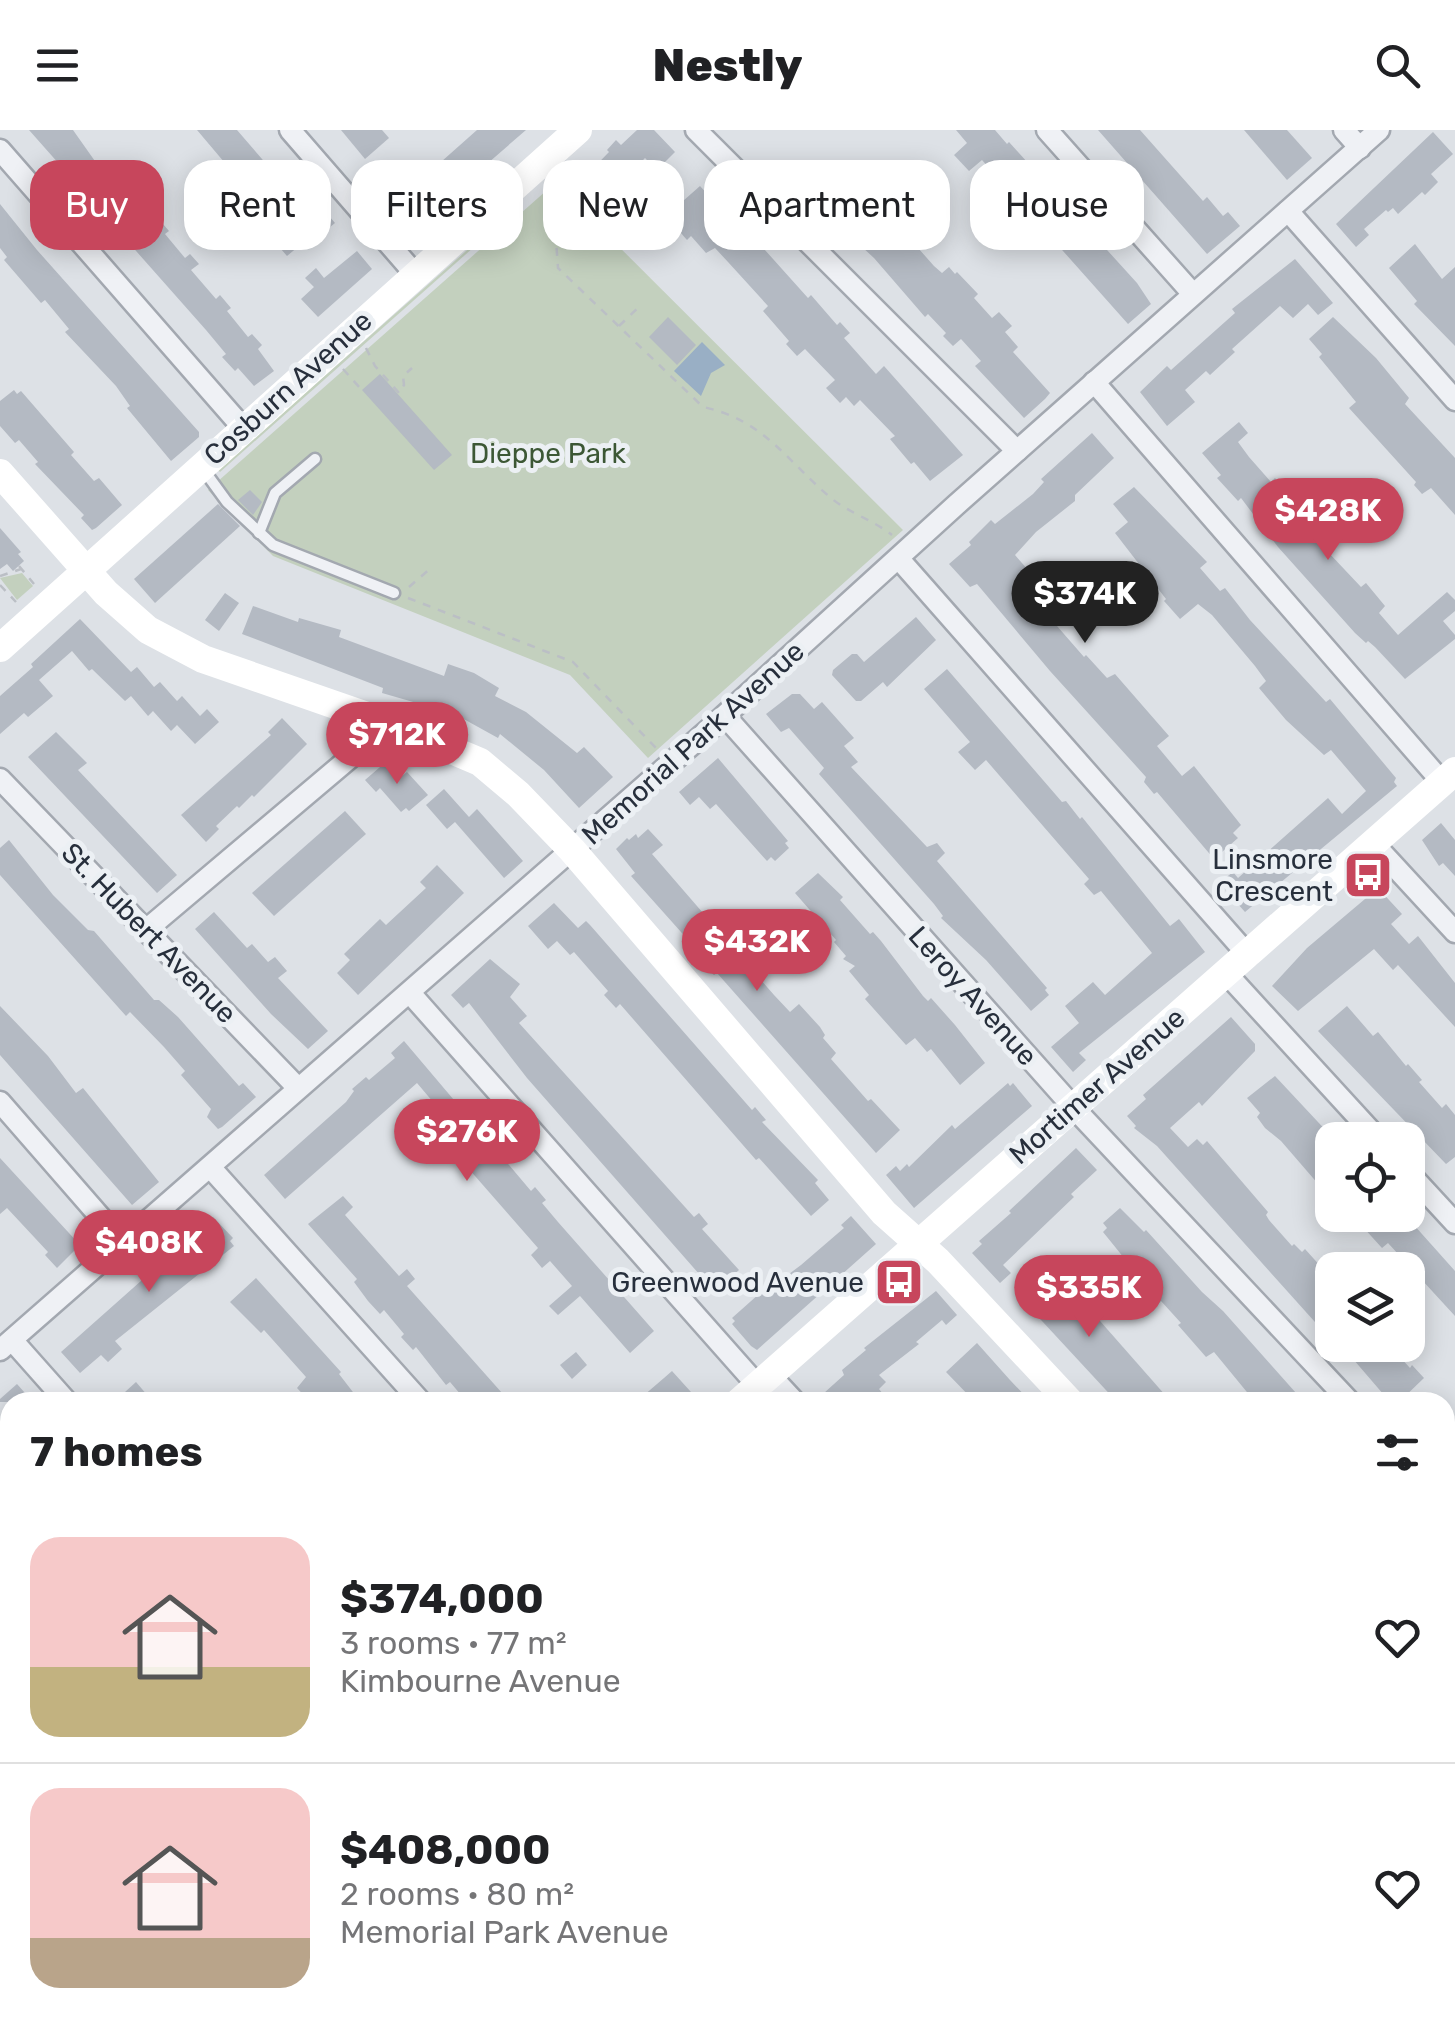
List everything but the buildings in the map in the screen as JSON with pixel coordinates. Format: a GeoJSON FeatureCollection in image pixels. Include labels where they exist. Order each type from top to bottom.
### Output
{"type":"FeatureCollection","features":[{"type":"Feature","properties":{"kind":"street"},"geometry":{"type":"LineString","coordinates":[[290,130],[414,274]]}},
{"type":"Feature","properties":{"kind":"street","name":"Cosburn Avenue"},"geometry":{"type":"LineString","coordinates":[[0,648],[578,130]]}},
{"type":"Feature","properties":{"kind":"street"},"geometry":{"type":"LineString","coordinates":[[696,130],[1017,452]]}},
{"type":"Feature","properties":{"kind":"street"},"geometry":{"type":"LineString","coordinates":[[1047,130],[1193,294]]}},
{"type":"Feature","properties":{"kind":"street"},"geometry":{"type":"LineString","coordinates":[[1344,130],[1360,148]]}},
{"type":"Feature","properties":{"kind":"street","name":"Memorial Park Avenue"},"geometry":{"type":"LineString","coordinates":[[6,1345],[725,716],[898,549],[1017,452],[1380,130]]}},
{"type":"Feature","properties":{"kind":"street"},"geometry":{"type":"LineString","coordinates":[[0,150],[243,428]]}},
{"type":"Feature","properties":{"kind":"street"},"geometry":{"type":"LineString","coordinates":[[1288,211],[1455,400]]}},
{"type":"Feature","properties":{"kind":"street"},"geometry":{"type":"LineString","coordinates":[[1094,382],[1449,777]]}},
{"type":"Feature","properties":{"kind":"street"},"geometry":{"type":"LineString","coordinates":[[0,473],[127,614],[169,643],[390,724],[480,762],[518,794],[572,850],[884,1213],[918,1241],[1061,1392]]}},
{"type":"Feature","properties":{"kind":"street"},"geometry":{"type":"LineString","coordinates":[[898,549],[1364,1122]]}},
{"type":"Feature","properties":{"kind":"street","name":"Leroy Avenue"},"geometry":{"type":"LineString","coordinates":[[725,716],[1073,1107],[1341,1392]]}},
{"type":"Feature","properties":{"kind":"street"},"geometry":{"type":"LineString","coordinates":[[146,930],[390,724]]}},
{"type":"Feature","properties":{"kind":"street","name":"Mortimer Avenue"},"geometry":{"type":"LineString","coordinates":[[755,1388],[1449,777]]}},
{"type":"Feature","properties":{"kind":"street","name":"St. Hubert Avenue"},"geometry":{"type":"LineString","coordinates":[[0,779],[297,1088]]}},
{"type":"Feature","properties":{"kind":"street"},"geometry":{"type":"LineString","coordinates":[[1374,844],[1455,932]]}},
{"type":"Feature","properties":{"kind":"street"},"geometry":{"type":"LineString","coordinates":[[410,993],[755,1388]]}},
{"type":"Feature","properties":{"kind":"street"},"geometry":{"type":"LineString","coordinates":[[0,1102],[122,1242]]}},
{"type":"Feature","properties":{"kind":"street"},"geometry":{"type":"LineString","coordinates":[[210,1167],[412,1392]]}},
{"type":"Feature","properties":{"kind":"street"},"geometry":{"type":"LineString","coordinates":[[1425,1191],[1455,1224]]}},
{"type":"Feature","properties":{"kind":"street"},"geometry":{"type":"LineString","coordinates":[[6,1345],[56,1392]]}},
{"type":"Feature","properties":{"kind":"lane"},"geometry":{"type":"LineString","coordinates":[[259,533],[276,493],[315,459]]}},
{"type":"Feature","properties":{"kind":"lane"},"geometry":{"type":"LineString","coordinates":[[200,466],[227,502],[285,552],[394,593]]}},
{"type":"Feature","properties":{"kind":"path"},"geometry":{"type":"LineString","coordinates":[[557,250],[558,268],[703,407],[725,412],[762,432],[833,500],[866,518],[898,549]]}},
{"type":"Feature","properties":{"kind":"path"},"geometry":{"type":"LineString","coordinates":[[618,327],[641,305]]}},
{"type":"Feature","properties":{"kind":"path"},"geometry":{"type":"LineString","coordinates":[[365,347],[374,366],[397,392],[404,385],[403,376],[412,368]]}},
{"type":"Feature","properties":{"kind":"path"},"geometry":{"type":"LineString","coordinates":[[342,368],[360,388]]}},
{"type":"Feature","properties":{"kind":"path"},"geometry":{"type":"LineString","coordinates":[[0,576],[20,568],[36,586]]}},
{"type":"Feature","properties":{"kind":"path"},"geometry":{"type":"LineString","coordinates":[[394,593],[412,586],[431,568]]}},
{"type":"Feature","properties":{"kind":"path"},"geometry":{"type":"LineString","coordinates":[[0,585],[17,603]]}},
{"type":"Feature","properties":{"kind":"path"},"geometry":{"type":"LineString","coordinates":[[394,593],[574,662],[670,764]]}},
{"type":"Feature","properties":{"kind":"green space","name":"Dieppe Park"},"geometry":{"type":"Polygon","coordinates":[[[543,194],[543,250],[622,250],[903,530],[648,758],[570,675],[273,556],[208,490],[479,250],[523,250],[523,211],[543,194]]]}},
{"type":"Feature","properties":{"kind":"green space"},"geometry":{"type":"Polygon","coordinates":[[[467,250],[471,250],[220,472],[467,250]]]}},
{"type":"Feature","properties":{"kind":"green space"},"geometry":{"type":"Polygon","coordinates":[[[22,573],[33,586],[17,600],[0,578],[22,573]]]}},
{"type":"Feature","properties":{"kind":"water"},"geometry":{"type":"Polygon","coordinates":[[[702,342],[725,365],[711,373],[701,396],[674,371],[702,342]]]}},
{"type":"Feature","properties":{"kind":"place","name":"Linsmore Crescent"},"geometry":{"type":"Point","coordinates":[1368,875]}},
{"type":"Feature","properties":{"kind":"place","name":"Greenwood Avenue"},"geometry":{"type":"Point","coordinates":[899,1282]}}]}
